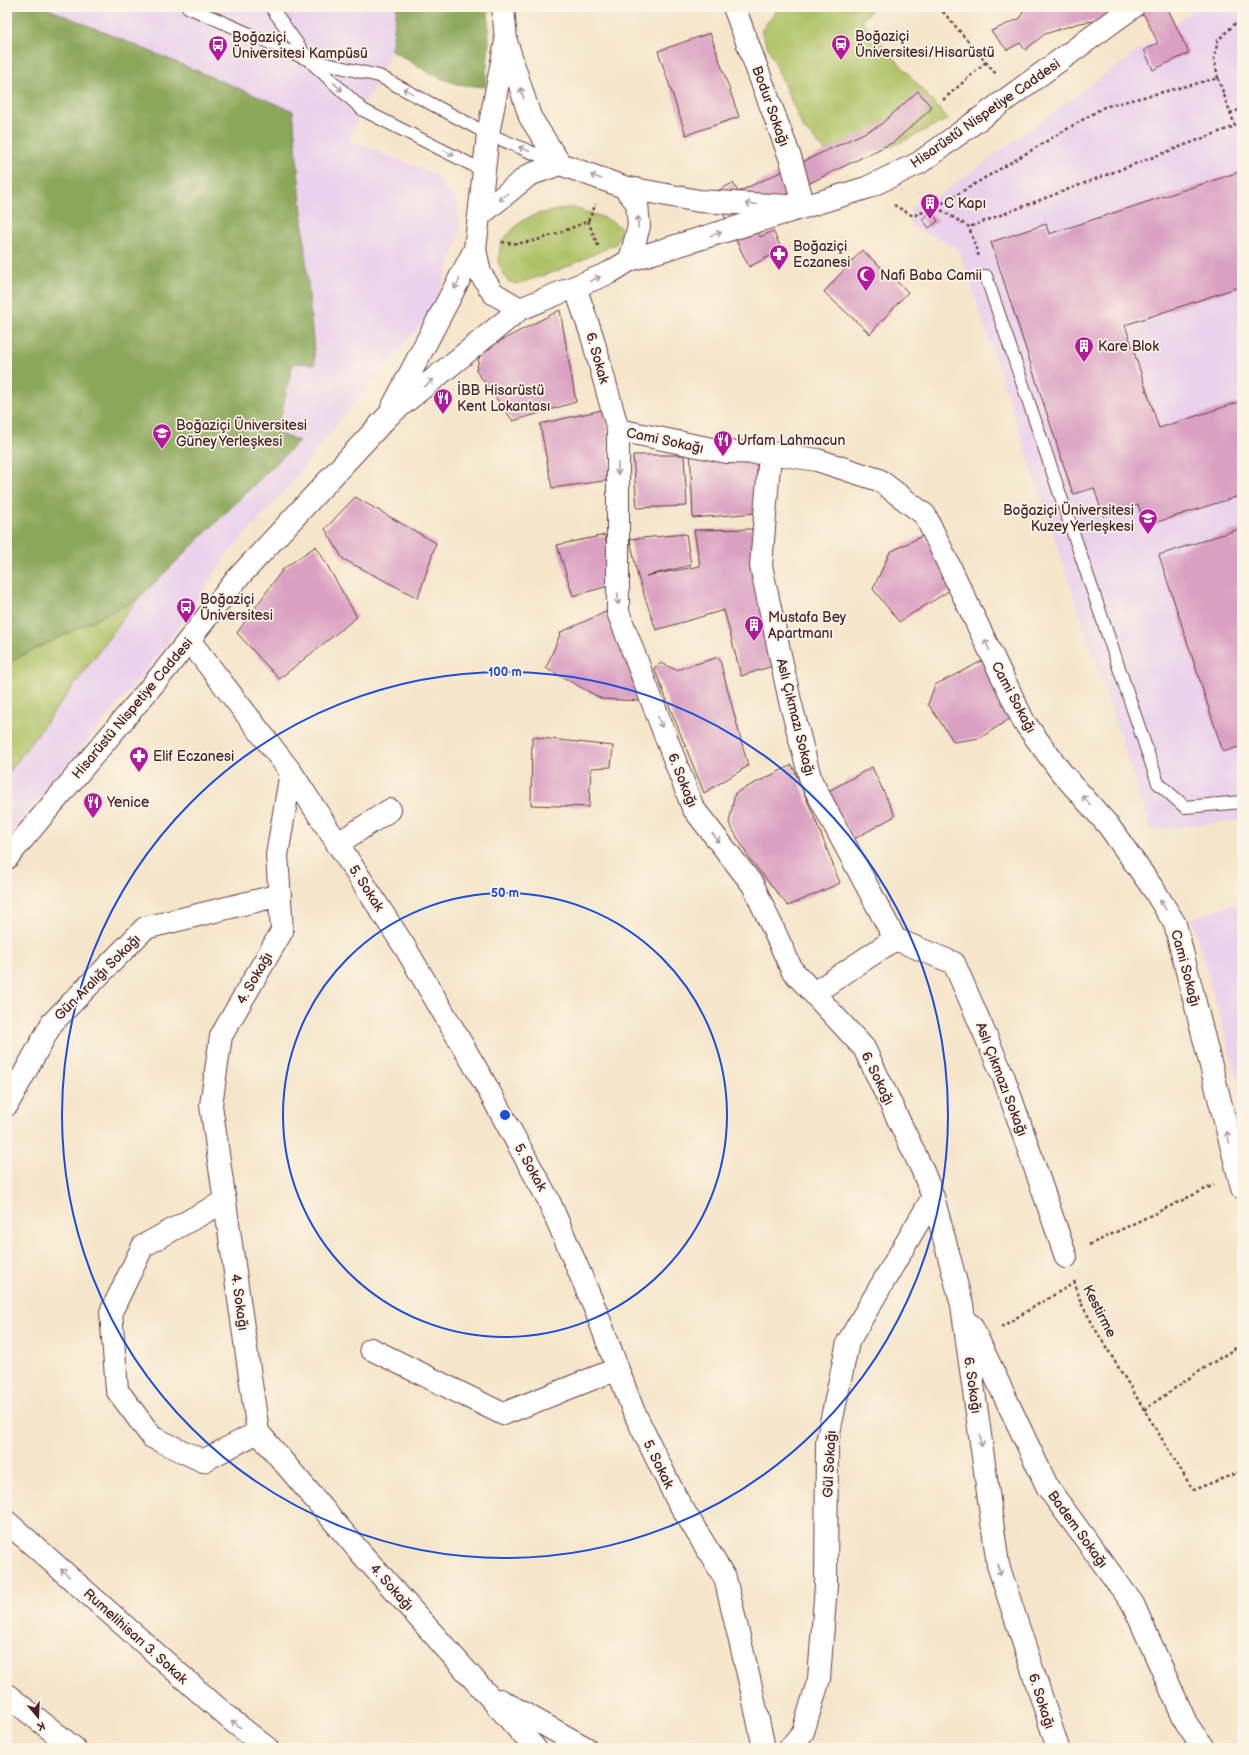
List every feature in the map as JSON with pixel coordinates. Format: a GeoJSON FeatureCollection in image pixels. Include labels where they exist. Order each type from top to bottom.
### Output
{"type":"FeatureCollection","features":[{"type":"Feature","properties":{"kind":"street"},"geometry":{"type":"LineString","coordinates":[[504,7],[506,41],[530,117],[560,164]]}},
{"type":"Feature","properties":{"kind":"street","name":"Bodur Sokağı"},"geometry":{"type":"LineString","coordinates":[[734,7],[791,160],[804,206]]}},
{"type":"Feature","properties":{"kind":"street","name":"Hisarüstü Nispetiye Caddesi"},"geometry":{"type":"LineString","coordinates":[[7,858],[189,640],[236,580],[388,416],[520,309],[609,272],[630,260],[866,188],[919,163],[1133,7]]}},
{"type":"Feature","properties":{"kind":"street"},"geometry":{"type":"LineString","coordinates":[[506,41],[488,134],[477,234],[480,273],[493,293],[520,309]]}},
{"type":"Feature","properties":{"kind":"street","name":"Hisarüstü Nispetiye Caddesi"},"geometry":{"type":"LineString","coordinates":[[388,416],[477,234],[530,176],[560,164],[615,184],[699,201],[804,206]]}},
{"type":"Feature","properties":{"kind":"street"},"geometry":{"type":"LineString","coordinates":[[615,184],[637,203],[639,226],[630,260]]}},
{"type":"Feature","properties":{"kind":"street","name":"6. Sokak"},"geometry":{"type":"LineString","coordinates":[[575,287],[592,336],[618,430]]}},
{"type":"Feature","properties":{"kind":"street","name":"Cami Sokağı"},"geometry":{"type":"LineString","coordinates":[[618,430],[727,452],[770,454],[817,460],[879,480],[925,515],[1024,722],[1061,772],[1108,825],[1154,890],[1175,924],[1240,1181]]}},
{"type":"Feature","properties":{"kind":"street","name":"6. Sokağı"},"geometry":{"type":"LineString","coordinates":[[618,430],[618,612],[693,808],[753,885],[792,970],[864,1048],[922,1169],[933,1197],[962,1306],[998,1565],[1058,1748]]}},
{"type":"Feature","properties":{"kind":"street","name":"Aslı Çıkmazı Sokağı"},"geometry":{"type":"LineString","coordinates":[[770,454],[761,566],[790,702],[811,781],[895,939],[954,962],[1004,1078],[1066,1257]]}},
{"type":"Feature","properties":{"kind":"street","name":"5. Sokak"},"geometry":{"type":"LineString","coordinates":[[189,640],[291,772],[406,949],[484,1082],[548,1199],[596,1311],[633,1410],[676,1498],[725,1578],[752,1687],[764,1748]]}},
{"type":"Feature","properties":{"kind":"street","name":"4. Sokağı"},"geometry":{"type":"LineString","coordinates":[[291,772],[277,855],[282,931],[220,1036],[211,1105],[258,1432],[360,1552],[535,1748]]}},
{"type":"Feature","properties":{"kind":"street"},"geometry":{"type":"LineString","coordinates":[[337,844],[390,810]]}},
{"type":"Feature","properties":{"kind":"street","name":"Gün Aralığı Sokağı"},"geometry":{"type":"LineString","coordinates":[[7,1105],[52,1023],[145,928],[280,896]]}},
{"type":"Feature","properties":{"kind":"street"},"geometry":{"type":"LineString","coordinates":[[814,993],[895,939]]}},
{"type":"Feature","properties":{"kind":"street","name":"Gül Sokağı"},"geometry":{"type":"LineString","coordinates":[[790,1748],[803,1732],[819,1678],[826,1585],[827,1442],[848,1342],[933,1197]]}},
{"type":"Feature","properties":{"kind":"street"},"geometry":{"type":"LineString","coordinates":[[225,1201],[143,1246],[111,1312],[117,1390],[152,1437],[203,1461],[258,1432]]}},
{"type":"Feature","properties":{"kind":"street","name":"Badem Sokağı"},"geometry":{"type":"LineString","coordinates":[[962,1306],[1048,1488],[1132,1604],[1186,1723],[1203,1748]]}},
{"type":"Feature","properties":{"kind":"street"},"geometry":{"type":"LineString","coordinates":[[371,1349],[503,1414],[618,1369]]}},
{"type":"Feature","properties":{"kind":"street","name":"Rumelihisarı 3. Sokak"},"geometry":{"type":"LineString","coordinates":[[7,1522],[230,1719],[267,1748]]}},
{"type":"Feature","properties":{"kind":"street"},"geometry":{"type":"LineString","coordinates":[[486,1692],[586,1748]]}},
{"type":"Feature","properties":{"kind":"street"},"geometry":{"type":"LineString","coordinates":[[8,1697],[74,1748]]}},
{"type":"Feature","properties":{"kind":"lane"},"geometry":{"type":"LineString","coordinates":[[188,7],[309,60],[379,76],[488,134],[560,164]]}},
{"type":"Feature","properties":{"kind":"lane"},"geometry":{"type":"LineString","coordinates":[[271,7],[309,60],[363,110],[484,171]]}},
{"type":"Feature","properties":{"kind":"lane"},"geometry":{"type":"LineString","coordinates":[[986,276],[1158,783],[1185,807],[1242,802]]}},
{"type":"Feature","properties":{"kind":"path"},"geometry":{"type":"LineString","coordinates":[[939,7],[1014,94]]}},
{"type":"Feature","properties":{"kind":"path"},"geometry":{"type":"LineString","coordinates":[[968,227],[1235,126],[1218,78],[1214,58],[1218,40],[1242,17]]}},
{"type":"Feature","properties":{"kind":"path"},"geometry":{"type":"LineString","coordinates":[[943,100],[986,62]]}},
{"type":"Feature","properties":{"kind":"path"},"geometry":{"type":"LineString","coordinates":[[866,188],[913,216],[936,207],[1104,107],[1218,78]]}},
{"type":"Feature","properties":{"kind":"path"},"geometry":{"type":"LineString","coordinates":[[1230,113],[1242,109]]}},
{"type":"Feature","properties":{"kind":"path"},"geometry":{"type":"LineString","coordinates":[[477,234],[513,245],[554,234],[588,222],[615,184]]}},
{"type":"Feature","properties":{"kind":"path"},"geometry":{"type":"LineString","coordinates":[[936,207],[968,227],[986,276]]}},
{"type":"Feature","properties":{"kind":"path"},"geometry":{"type":"LineString","coordinates":[[1066,1257],[1240,1181]]}},
{"type":"Feature","properties":{"kind":"path","name":"Kestirme"},"geometry":{"type":"LineString","coordinates":[[1066,1257],[1081,1303],[1193,1490],[1242,1471]]}},
{"type":"Feature","properties":{"kind":"path"},"geometry":{"type":"LineString","coordinates":[[979,1340],[1074,1282]]}},
{"type":"Feature","properties":{"kind":"path"},"geometry":{"type":"LineString","coordinates":[[1144,1410],[1195,1374],[1242,1344]]}},
{"type":"Feature","properties":{"kind":"shaded area","name":"Boğaziçi Üniversitesi Güney Yerleşkesi"},"geometry":{"type":"Polygon","coordinates":[[[7,7],[488,7],[489,43],[481,67],[472,71],[391,50],[349,140],[434,174],[457,202],[461,232],[432,311],[342,418],[292,482],[228,554],[159,655],[7,837],[7,7]]]}},
{"type":"Feature","properties":{"kind":"shaded area","name":"Boğaziçi Üniversitesi Kuzey Yerleşkesi"},"geometry":{"type":"Polygon","coordinates":[[[1198,7],[1242,7],[1242,820],[1151,830],[959,249],[911,226],[911,207],[933,200],[1198,7]]]}},
{"type":"Feature","properties":{"kind":"shaded area"},"geometry":{"type":"Polygon","coordinates":[[[1242,902],[1242,1095],[1192,918],[1242,902]]]}},
{"type":"Feature","properties":{"kind":"green space","name":"Boğaziçi Üniversitesi Güney Yerleşkesi"},"geometry":{"type":"Polygon","coordinates":[[[7,7],[44,7],[293,111],[315,364],[293,363],[277,433],[299,441],[138,599],[7,663],[7,7]]]}},
{"type":"Feature","properties":{"kind":"green space"},"geometry":{"type":"Polygon","coordinates":[[[397,7],[488,7],[489,43],[485,87],[457,84],[431,74],[391,50],[397,7]]]}},
{"type":"Feature","properties":{"kind":"green space"},"geometry":{"type":"Polygon","coordinates":[[[779,7],[876,7],[861,20],[948,119],[893,146],[836,162],[803,128],[761,31],[779,7]]]}},
{"type":"Feature","properties":{"kind":"green space"},"geometry":{"type":"Polygon","coordinates":[[[571,207],[599,216],[612,222],[623,230],[616,244],[557,271],[516,284],[507,281],[498,262],[501,242],[521,221],[537,214],[571,207]]]}},
{"type":"Feature","properties":{"kind":"green space"},"geometry":{"type":"Polygon","coordinates":[[[138,599],[7,775],[7,663],[138,599]]]}},
{"type":"Feature","properties":{"kind":"building"},"geometry":{"type":"Polygon","coordinates":[[[1024,7],[1167,7],[1189,53],[1153,70],[1144,50],[1158,43],[1144,15],[1079,23],[1045,34],[1025,50],[1020,43],[1007,50],[991,31],[1021,18],[1024,7]]]}},
{"type":"Feature","properties":{"kind":"building"},"geometry":{"type":"Polygon","coordinates":[[[710,33],[739,117],[686,135],[658,51],[710,33]]]}},
{"type":"Feature","properties":{"kind":"building"},"geometry":{"type":"Polygon","coordinates":[[[918,91],[932,108],[894,142],[748,213],[760,237],[773,231],[782,250],[749,267],[713,193],[733,183],[738,192],[879,126],[918,91]]]}},
{"type":"Feature","properties":{"kind":"building","name":"Kare Blok"},"geometry":{"type":"Polygon","coordinates":[[[1242,171],[1242,286],[1125,325],[1159,428],[1242,401],[1242,495],[1145,526],[1138,505],[1103,516],[1094,488],[1073,494],[991,242],[1046,224],[1049,234],[1242,171]]]}},
{"type":"Feature","properties":{"kind":"building","name":"C Kapı"},"geometry":{"type":"Polygon","coordinates":[[[931,212],[938,221],[929,228],[922,219],[931,212]]]}},
{"type":"Feature","properties":{"kind":"building","name":"Nafi Baba Camii"},"geometry":{"type":"Polygon","coordinates":[[[862,250],[908,292],[870,334],[824,292],[862,250]]]}},
{"type":"Feature","properties":{"kind":"building"},"geometry":{"type":"Polygon","coordinates":[[[560,310],[576,402],[513,421],[476,371],[481,351],[560,310]]]}},
{"type":"Feature","properties":{"kind":"building"},"geometry":{"type":"Polygon","coordinates":[[[606,409],[611,480],[552,488],[540,424],[606,409]]]}},
{"type":"Feature","properties":{"kind":"building"},"geometry":{"type":"Polygon","coordinates":[[[690,447],[757,448],[757,513],[693,518],[690,447]]]}},
{"type":"Feature","properties":{"kind":"building"},"geometry":{"type":"Polygon","coordinates":[[[633,455],[684,455],[687,506],[637,508],[633,455]]]}},
{"type":"Feature","properties":{"kind":"building"},"geometry":{"type":"Polygon","coordinates":[[[355,497],[436,543],[418,598],[343,559],[325,529],[355,497]]]}},
{"type":"Feature","properties":{"kind":"building"},"geometry":{"type":"Polygon","coordinates":[[[1242,528],[1242,746],[1223,752],[1159,555],[1242,528]]]}},
{"type":"Feature","properties":{"kind":"building"},"geometry":{"type":"Polygon","coordinates":[[[752,529],[755,556],[782,663],[741,676],[724,610],[656,630],[638,577],[630,539],[686,534],[691,565],[646,576],[700,566],[694,530],[752,529]]]}},
{"type":"Feature","properties":{"kind":"building"},"geometry":{"type":"Polygon","coordinates":[[[605,535],[612,585],[573,596],[557,545],[605,535]]]}},
{"type":"Feature","properties":{"kind":"building"},"geometry":{"type":"Polygon","coordinates":[[[924,535],[952,589],[899,622],[873,589],[890,552],[924,535]]]}},
{"type":"Feature","properties":{"kind":"building"},"geometry":{"type":"Polygon","coordinates":[[[316,546],[357,617],[279,679],[237,633],[283,569],[316,546]]]}},
{"type":"Feature","properties":{"kind":"building"},"geometry":{"type":"Polygon","coordinates":[[[610,610],[641,701],[602,699],[546,668],[561,632],[610,610]]]}},
{"type":"Feature","properties":{"kind":"building"},"geometry":{"type":"Polygon","coordinates":[[[719,657],[748,766],[704,793],[654,668],[661,663],[676,670],[719,657]]]}},
{"type":"Feature","properties":{"kind":"building"},"geometry":{"type":"Polygon","coordinates":[[[986,659],[1014,716],[980,738],[954,742],[928,704],[935,685],[986,659]]]}},
{"type":"Feature","properties":{"kind":"building"},"geometry":{"type":"Polygon","coordinates":[[[532,737],[613,746],[611,767],[591,768],[589,807],[531,805],[532,737]]]}},
{"type":"Feature","properties":{"kind":"building"},"geometry":{"type":"Polygon","coordinates":[[[792,765],[840,883],[788,906],[749,858],[729,823],[735,793],[792,765]]]}},
{"type":"Feature","properties":{"kind":"building"},"geometry":{"type":"Polygon","coordinates":[[[872,767],[895,816],[854,839],[827,792],[872,767]]]}},
{"type":"Feature","properties":{"kind":"place","name":"Boğaziçi Üniversitesi/Hisarüstü"},"geometry":{"type":"Point","coordinates":[841,61]}},
{"type":"Feature","properties":{"kind":"place","name":"Boğaziçi Üniversitesi Kampüsü"},"geometry":{"type":"Point","coordinates":[218,62]}},
{"type":"Feature","properties":{"kind":"place","name":"C Kapı"},"geometry":{"type":"Point","coordinates":[930,220]}},
{"type":"Feature","properties":{"kind":"place","name":"Boğaziçi Eczanesi"},"geometry":{"type":"Point","coordinates":[779,271]}},
{"type":"Feature","properties":{"kind":"place","name":"Nafi Baba Camii"},"geometry":{"type":"Point","coordinates":[866,292]}},
{"type":"Feature","properties":{"kind":"place","name":"Kare Blok"},"geometry":{"type":"Point","coordinates":[1084,363]}},
{"type":"Feature","properties":{"kind":"place","name":"İBB Hisarüstü Kent Lokantası"},"geometry":{"type":"Point","coordinates":[443,415]}},
{"type":"Feature","properties":{"kind":"place","name":"Boğaziçi Üniversitesi Güney Yerleşkesi"},"geometry":{"type":"Point","coordinates":[162,450]}},
{"type":"Feature","properties":{"kind":"place","name":"Urfam Lahmacun"},"geometry":{"type":"Point","coordinates":[723,457]}},
{"type":"Feature","properties":{"kind":"place","name":"Boğaziçi Üniversitesi Kuzey Yerleşkesi"},"geometry":{"type":"Point","coordinates":[1148,535]}},
{"type":"Feature","properties":{"kind":"place","name":"Boğaziçi Üniversitesi"},"geometry":{"type":"Point","coordinates":[186,624]}},
{"type":"Feature","properties":{"kind":"place","name":"Mustafa Bey Apartmanı"},"geometry":{"type":"Point","coordinates":[754,642]}},
{"type":"Feature","properties":{"kind":"place","name":"Elif Eczanesi"},"geometry":{"type":"Point","coordinates":[139,773]}},
{"type":"Feature","properties":{"kind":"place","name":"Yenice"},"geometry":{"type":"Point","coordinates":[93,819]}}]}
